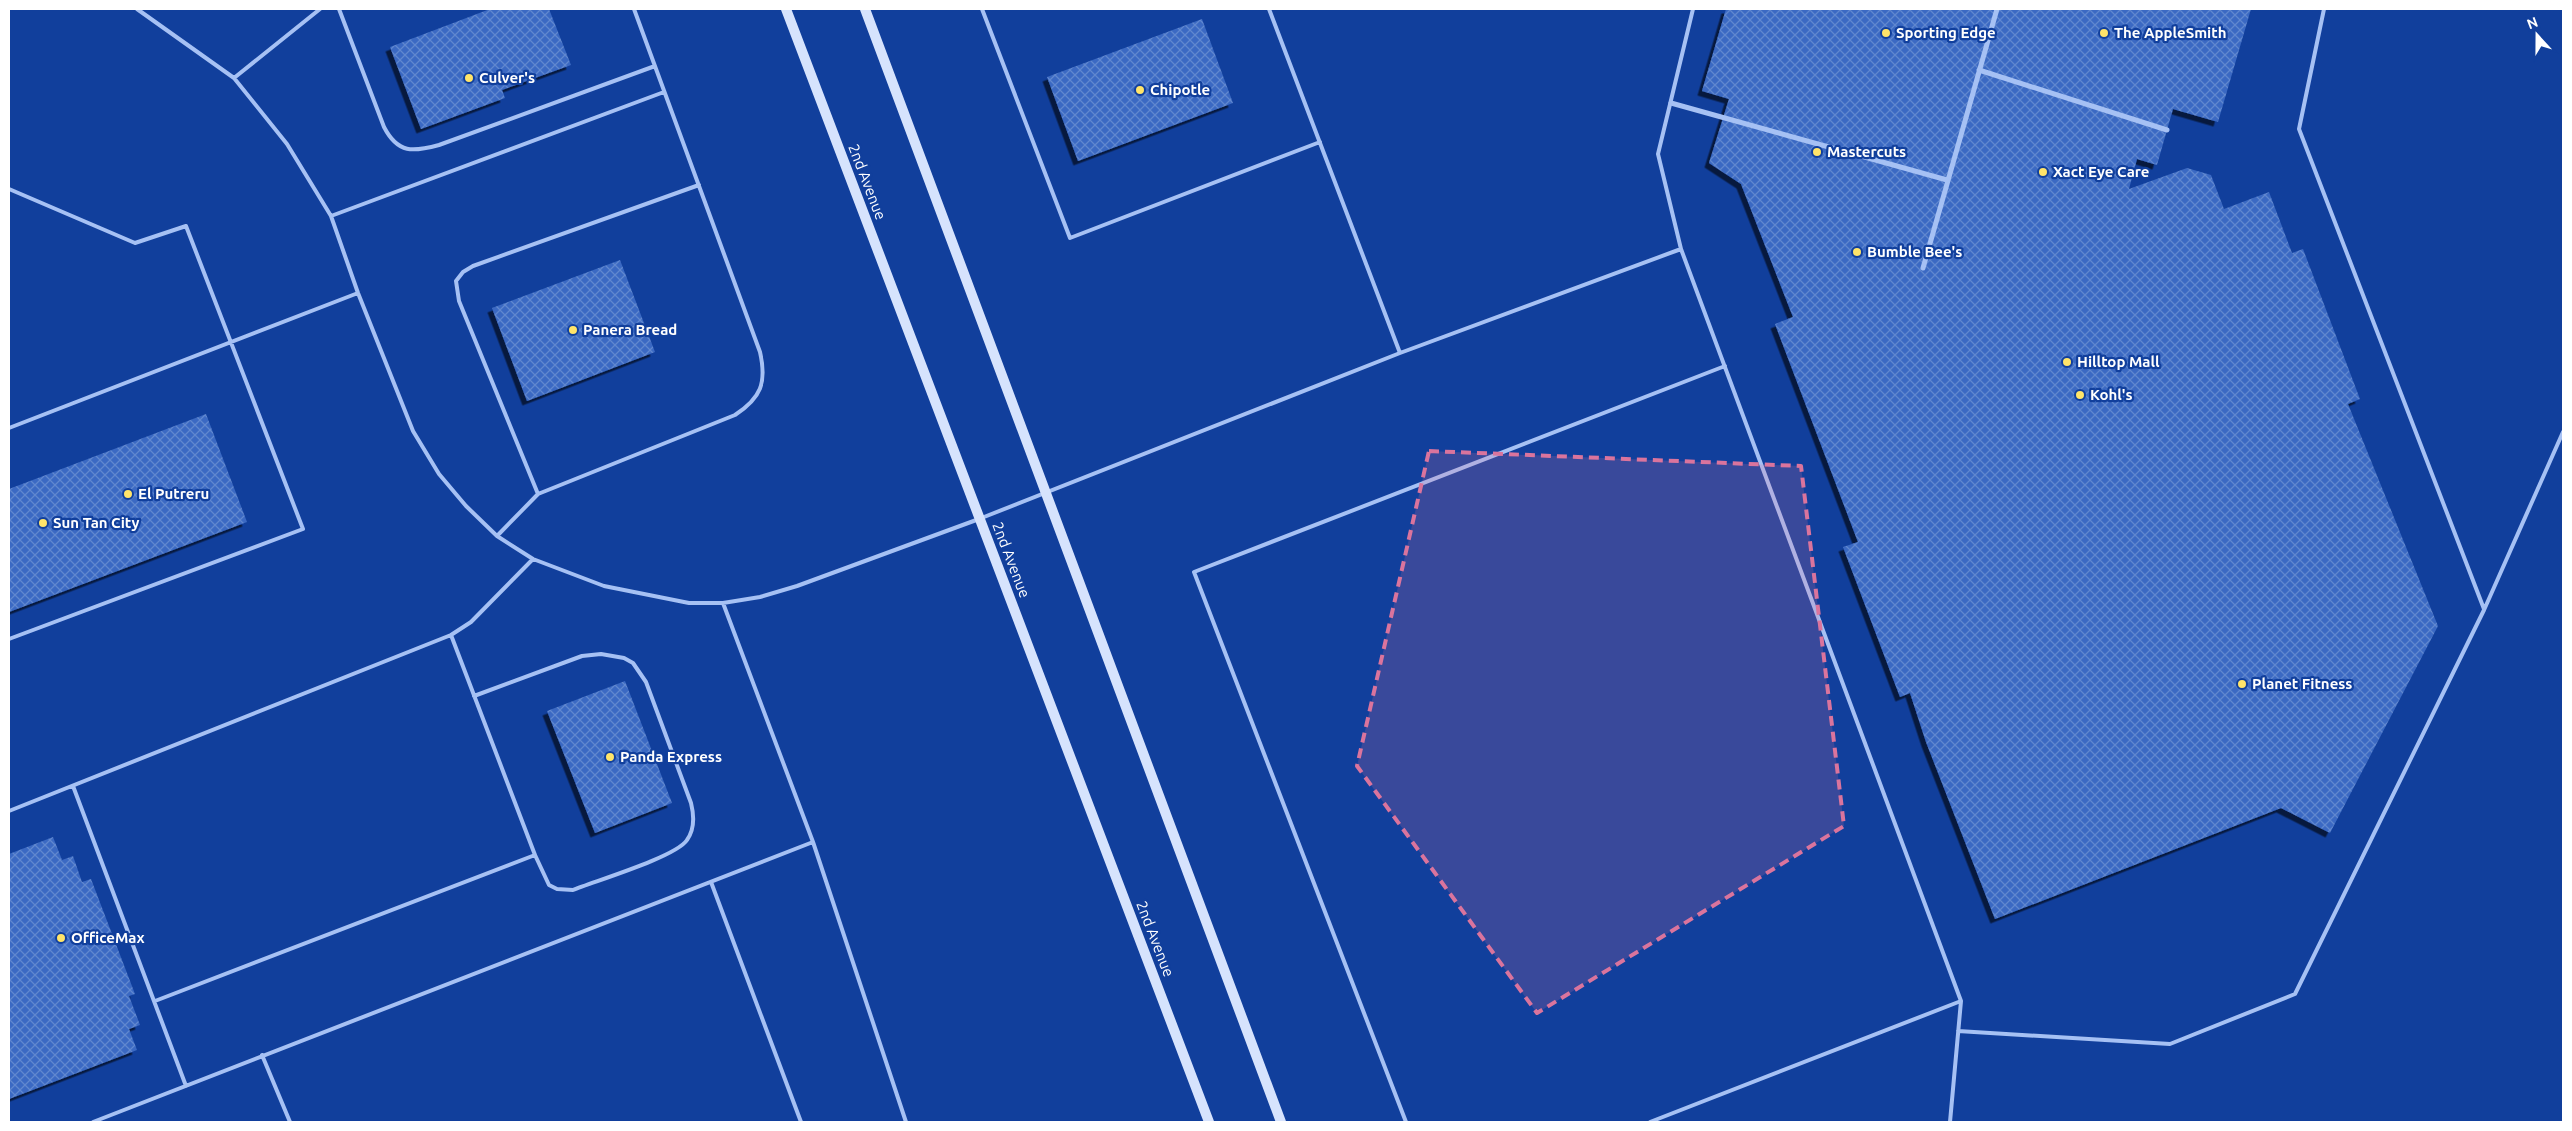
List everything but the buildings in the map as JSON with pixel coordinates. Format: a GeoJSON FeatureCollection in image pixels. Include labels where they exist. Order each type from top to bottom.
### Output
{"type":"FeatureCollection","features":[{"type":"Feature","properties":{"kind":"main road","name":"2nd Avenue"},"geometry":{"type":"LineString","coordinates":[[786,9],[1209,1122]]}},
{"type":"Feature","properties":{"kind":"main road"},"geometry":{"type":"LineString","coordinates":[[865,9],[1281,1122]]}},
{"type":"Feature","properties":{"kind":"street"},"geometry":{"type":"LineString","coordinates":[[1923,268],[1997,9]]}},
{"type":"Feature","properties":{"kind":"street"},"geometry":{"type":"LineString","coordinates":[[1979,70],[2167,130]]}},
{"type":"Feature","properties":{"kind":"street"},"geometry":{"type":"LineString","coordinates":[[1670,104],[1947,180]]}},
{"type":"Feature","properties":{"kind":"lane"},"geometry":{"type":"LineString","coordinates":[[137,9],[234,78],[287,144],[331,216],[358,293],[413,431],[440,474],[466,506],[497,536],[533,559],[604,586],[689,602],[722,603],[760,597],[797,586],[979,518],[1400,353],[1681,249]]}},
{"type":"Feature","properties":{"kind":"lane"},"geometry":{"type":"LineString","coordinates":[[234,78],[320,9]]}},
{"type":"Feature","properties":{"kind":"lane"},"geometry":{"type":"LineString","coordinates":[[339,9],[384,128],[390,139],[399,148],[411,150],[439,146],[654,66]]}},
{"type":"Feature","properties":{"kind":"lane"},"geometry":{"type":"LineString","coordinates":[[497,536],[538,494],[735,414],[748,407],[758,395],[763,375],[760,352],[634,9]]}},
{"type":"Feature","properties":{"kind":"lane"},"geometry":{"type":"LineString","coordinates":[[982,9],[1070,238],[1320,142]]}},
{"type":"Feature","properties":{"kind":"lane"},"geometry":{"type":"LineString","coordinates":[[1269,9],[1400,353]]}},
{"type":"Feature","properties":{"kind":"lane"},"geometry":{"type":"LineString","coordinates":[[1693,9],[1658,154],[1681,249],[1961,1001],[1950,1122]]}},
{"type":"Feature","properties":{"kind":"lane"},"geometry":{"type":"LineString","coordinates":[[2324,9],[2299,129],[2484,610]]}},
{"type":"Feature","properties":{"kind":"lane"},"geometry":{"type":"LineString","coordinates":[[331,216],[664,92]]}},
{"type":"Feature","properties":{"kind":"lane"},"geometry":{"type":"LineString","coordinates":[[538,494],[459,301],[456,281],[463,272],[473,266],[699,185]]}},
{"type":"Feature","properties":{"kind":"lane"},"geometry":{"type":"LineString","coordinates":[[9,189],[135,243],[186,226],[233,342],[303,529],[9,639]]}},
{"type":"Feature","properties":{"kind":"lane"},"geometry":{"type":"LineString","coordinates":[[9,428],[358,293]]}},
{"type":"Feature","properties":{"kind":"lane"},"geometry":{"type":"LineString","coordinates":[[1406,1122],[1194,572],[1725,366]]}},
{"type":"Feature","properties":{"kind":"lane"},"geometry":{"type":"LineString","coordinates":[[1958,1031],[2170,1044],[2295,994],[2484,610],[2563,432]]}},
{"type":"Feature","properties":{"kind":"lane"},"geometry":{"type":"LineString","coordinates":[[9,811],[451,635],[471,622],[533,559]]}},
{"type":"Feature","properties":{"kind":"lane"},"geometry":{"type":"LineString","coordinates":[[722,603],[813,842],[906,1122]]}},
{"type":"Feature","properties":{"kind":"lane"},"geometry":{"type":"LineString","coordinates":[[451,635],[474,696],[535,855],[550,885],[565,890],[573,890],[672,852],[687,841],[693,822],[691,802],[649,691],[640,672],[633,663],[612,656],[591,654],[474,696]]}},
{"type":"Feature","properties":{"kind":"lane"},"geometry":{"type":"LineString","coordinates":[[73,786],[186,1086]]}},
{"type":"Feature","properties":{"kind":"lane"},"geometry":{"type":"LineString","coordinates":[[93,1122],[813,842]]}},
{"type":"Feature","properties":{"kind":"lane"},"geometry":{"type":"LineString","coordinates":[[155,1001],[535,855]]}},
{"type":"Feature","properties":{"kind":"lane"},"geometry":{"type":"LineString","coordinates":[[711,882],[801,1122]]}},
{"type":"Feature","properties":{"kind":"lane"},"geometry":{"type":"LineString","coordinates":[[1650,1122],[1961,1001]]}},
{"type":"Feature","properties":{"kind":"lane"},"geometry":{"type":"LineString","coordinates":[[262,1055],[290,1122]]}},
{"type":"Feature","properties":{"kind":"highlighted area"},"geometry":{"type":"Polygon","coordinates":[[[1429,451],[1801,466],[1844,826],[1537,1013],[1357,766],[1429,451]]]}},
{"type":"Feature","properties":{"kind":"place","name":"Sporting Edge"},"geometry":{"type":"Point","coordinates":[1886,33]}},
{"type":"Feature","properties":{"kind":"place","name":"The AppleSmith"},"geometry":{"type":"Point","coordinates":[2104,33]}},
{"type":"Feature","properties":{"kind":"place","name":"Culver's"},"geometry":{"type":"Point","coordinates":[469,78]}},
{"type":"Feature","properties":{"kind":"place","name":"Chipotle"},"geometry":{"type":"Point","coordinates":[1140,90]}},
{"type":"Feature","properties":{"kind":"place","name":"Mastercuts"},"geometry":{"type":"Point","coordinates":[1817,152]}},
{"type":"Feature","properties":{"kind":"place","name":"Xact Eye Care"},"geometry":{"type":"Point","coordinates":[2043,172]}},
{"type":"Feature","properties":{"kind":"place","name":"Bumble Bee's"},"geometry":{"type":"Point","coordinates":[1857,252]}},
{"type":"Feature","properties":{"kind":"place","name":"Panera Bread"},"geometry":{"type":"Point","coordinates":[573,330]}},
{"type":"Feature","properties":{"kind":"place","name":"Hilltop Mall"},"geometry":{"type":"Point","coordinates":[2067,362]}},
{"type":"Feature","properties":{"kind":"place","name":"Kohl's"},"geometry":{"type":"Point","coordinates":[2080,395]}},
{"type":"Feature","properties":{"kind":"place","name":"El Putreru"},"geometry":{"type":"Point","coordinates":[128,494]}},
{"type":"Feature","properties":{"kind":"place","name":"Sun Tan City"},"geometry":{"type":"Point","coordinates":[43,523]}},
{"type":"Feature","properties":{"kind":"place","name":"Planet Fitness"},"geometry":{"type":"Point","coordinates":[2242,684]}},
{"type":"Feature","properties":{"kind":"place","name":"Panda Express"},"geometry":{"type":"Point","coordinates":[610,757]}},
{"type":"Feature","properties":{"kind":"place","name":"OfficeMax"},"geometry":{"type":"Point","coordinates":[61,938]}}]}
